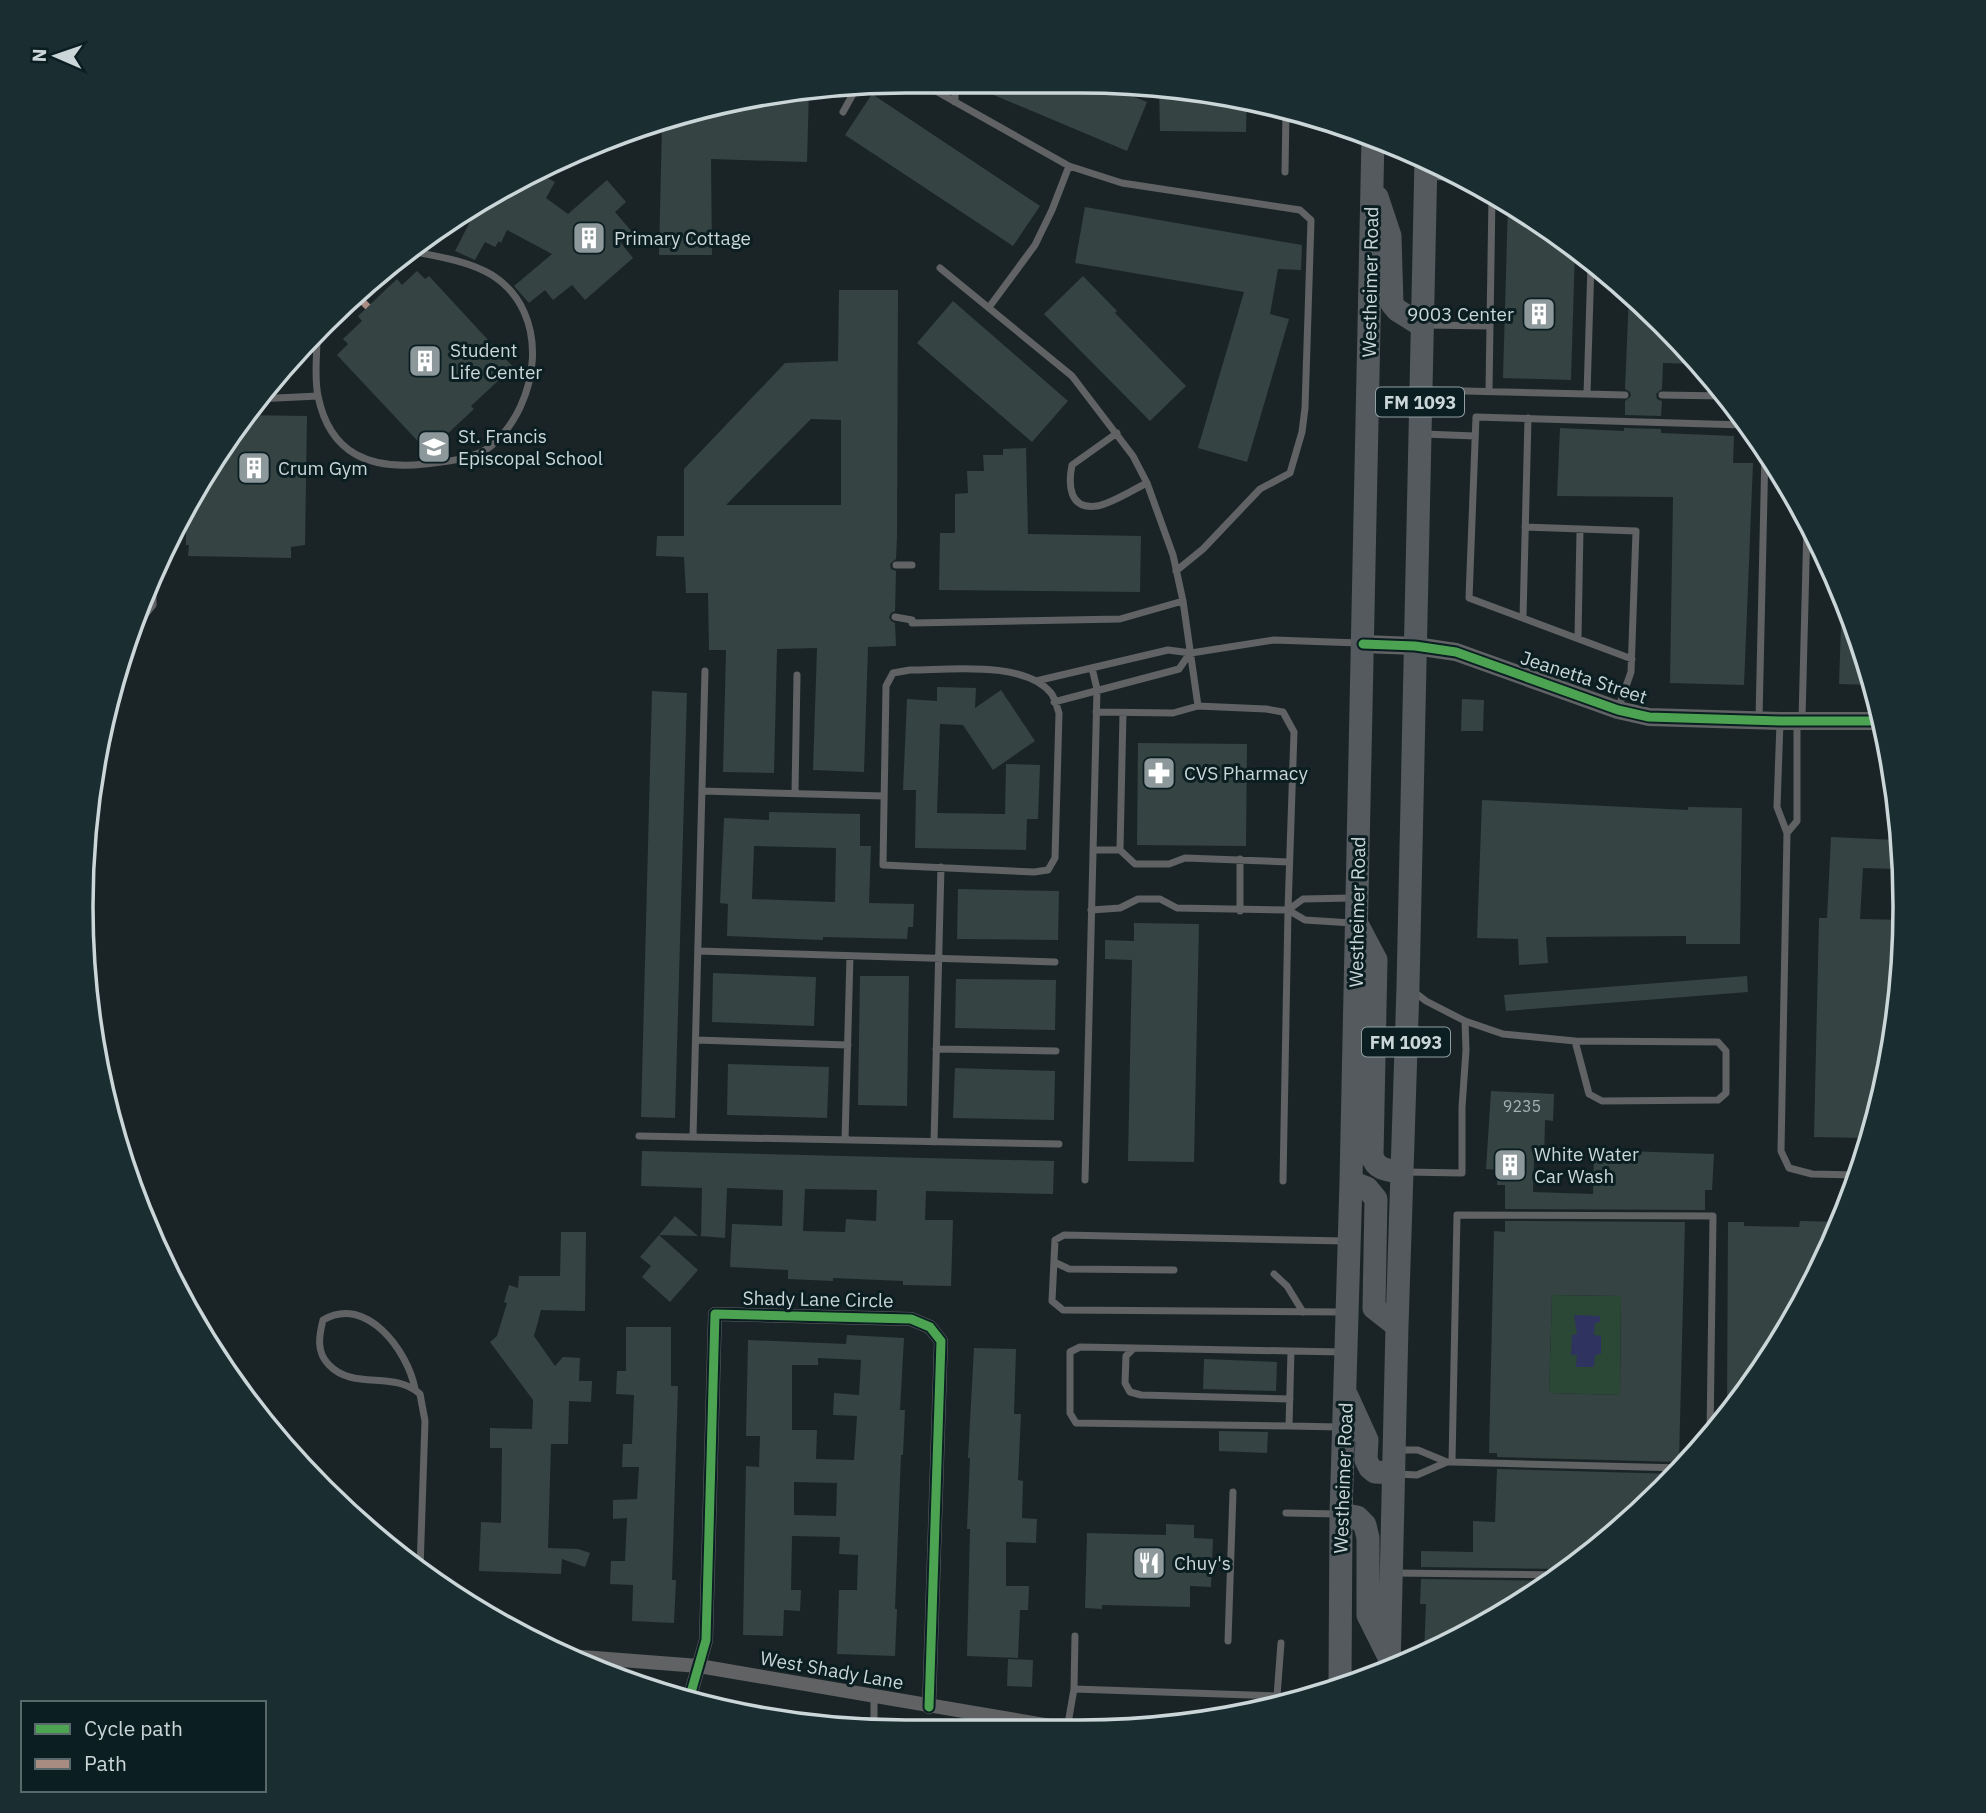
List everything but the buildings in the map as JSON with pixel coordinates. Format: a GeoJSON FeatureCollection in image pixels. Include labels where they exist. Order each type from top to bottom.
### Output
{"type":"FeatureCollection","features":[{"type":"Feature","properties":{"kind":"main road","name":"Westheimer Road"},"geometry":{"type":"LineString","coordinates":[[1340,1677],[1341,1514],[1350,1241],[1373,148]]}},
{"type":"Feature","properties":{"kind":"main road","name":"FM 1093"},"geometry":{"type":"LineString","coordinates":[[1389,1659],[1396,1326],[1408,987],[1426,171]]}},
{"type":"Feature","properties":{"kind":"main road"},"geometry":{"type":"LineString","coordinates":[[1372,184],[1390,236],[1392,304],[1421,325]]}},
{"type":"Feature","properties":{"kind":"main road"},"geometry":{"type":"LineString","coordinates":[[1357,923],[1376,960],[1372,1156],[1378,1167],[1401,1172]]}},
{"type":"Feature","properties":{"kind":"main road"},"geometry":{"type":"LineString","coordinates":[[1351,1182],[1367,1188],[1376,1199],[1374,1308],[1396,1326]]}},
{"type":"Feature","properties":{"kind":"main road"},"geometry":{"type":"LineString","coordinates":[[1346,1394],[1367,1440],[1366,1460],[1370,1468],[1375,1472],[1393,1474]]}},
{"type":"Feature","properties":{"kind":"main road"},"geometry":{"type":"LineString","coordinates":[[1341,1514],[1357,1517],[1365,1525],[1368,1538],[1368,1615],[1387,1660]]}},
{"type":"Feature","properties":{"kind":"street","name":"Jeanetta Street"},"geometry":{"type":"LineString","coordinates":[[1363,644],[1415,646],[1455,652],[1618,710],[1649,718],[1872,721]]}},
{"type":"Feature","properties":{"kind":"street","name":"Shady Lane Circle"},"geometry":{"type":"LineString","coordinates":[[699,1666],[706,1640],[715,1314],[911,1319],[930,1327],[941,1341],[929,1707]]}},
{"type":"Feature","properties":{"kind":"street","name":"West Shady Lane"},"geometry":{"type":"LineString","coordinates":[[595,1658],[699,1666],[998,1720]]}},
{"type":"Feature","properties":{"kind":"street"},"geometry":{"type":"LineString","coordinates":[[692,1692],[699,1666]]}},
{"type":"Feature","properties":{"kind":"lane"},"geometry":{"type":"LineString","coordinates":[[939,93],[1069,166],[1122,183],[1300,210],[1311,220],[1305,408],[1302,432],[1290,473],[1260,489],[1203,549],[1176,570]]}},
{"type":"Feature","properties":{"kind":"lane"},"geometry":{"type":"LineString","coordinates":[[955,93],[955,102]]}},
{"type":"Feature","properties":{"kind":"lane"},"geometry":{"type":"LineString","coordinates":[[843,112],[853,94]]}},
{"type":"Feature","properties":{"kind":"lane"},"geometry":{"type":"LineString","coordinates":[[1285,172],[1286,119]]}},
{"type":"Feature","properties":{"kind":"lane"},"geometry":{"type":"LineString","coordinates":[[990,306],[1035,245],[1069,166]]}},
{"type":"Feature","properties":{"kind":"lane"},"geometry":{"type":"LineString","coordinates":[[1489,391],[1492,206]]}},
{"type":"Feature","properties":{"kind":"lane"},"geometry":{"type":"LineString","coordinates":[[317,346],[318,396],[329,427],[345,449],[386,466],[435,464],[463,458],[489,448],[508,429],[521,405],[532,373],[533,336],[526,312],[513,292],[491,275],[459,262],[421,253]]}},
{"type":"Feature","properties":{"kind":"lane"},"geometry":{"type":"LineString","coordinates":[[940,268],[1073,376],[1133,456],[1147,483],[1176,570],[1198,706]]}},
{"type":"Feature","properties":{"kind":"lane"},"geometry":{"type":"LineString","coordinates":[[1587,394],[1591,274]]}},
{"type":"Feature","properties":{"kind":"lane"},"geometry":{"type":"LineString","coordinates":[[1421,325],[1490,326]]}},
{"type":"Feature","properties":{"kind":"lane"},"geometry":{"type":"LineString","coordinates":[[1420,390],[1625,395]]}},
{"type":"Feature","properties":{"kind":"lane"},"geometry":{"type":"LineString","coordinates":[[1662,395],[1712,396]]}},
{"type":"Feature","properties":{"kind":"lane"},"geometry":{"type":"LineString","coordinates":[[272,398],[318,396]]}},
{"type":"Feature","properties":{"kind":"lane"},"geometry":{"type":"LineString","coordinates":[[1632,659],[1469,598],[1476,418],[1735,425]]}},
{"type":"Feature","properties":{"kind":"lane"},"geometry":{"type":"LineString","coordinates":[[1523,618],[1528,418]]}},
{"type":"Feature","properties":{"kind":"lane"},"geometry":{"type":"LineString","coordinates":[[1117,433],[1072,465],[1069,481],[1072,496],[1082,505],[1098,506],[1147,483]]}},
{"type":"Feature","properties":{"kind":"lane"},"geometry":{"type":"LineString","coordinates":[[1420,434],[1475,436]]}},
{"type":"Feature","properties":{"kind":"lane"},"geometry":{"type":"LineString","coordinates":[[1759,720],[1765,468]]}},
{"type":"Feature","properties":{"kind":"lane"},"geometry":{"type":"LineString","coordinates":[[1525,527],[1636,531],[1631,672],[1618,710]]}},
{"type":"Feature","properties":{"kind":"lane"},"geometry":{"type":"LineString","coordinates":[[1578,638],[1580,529]]}},
{"type":"Feature","properties":{"kind":"lane"},"geometry":{"type":"LineString","coordinates":[[1787,833],[1797,821],[1793,721],[1806,541]]}},
{"type":"Feature","properties":{"kind":"lane"},"geometry":{"type":"LineString","coordinates":[[896,565],[912,565]]}},
{"type":"Feature","properties":{"kind":"lane"},"geometry":{"type":"LineString","coordinates":[[895,617],[912,621],[1120,619],[1183,601]]}},
{"type":"Feature","properties":{"kind":"lane"},"geometry":{"type":"LineString","coordinates":[[1036,681],[1168,650],[1191,653],[1274,640],[1363,644]]}},
{"type":"Feature","properties":{"kind":"lane"},"geometry":{"type":"LineString","coordinates":[[1055,702],[1179,669],[1191,653]]}},
{"type":"Feature","properties":{"kind":"lane"},"geometry":{"type":"LineString","coordinates":[[1085,1180],[1097,689],[1092,668]]}},
{"type":"Feature","properties":{"kind":"lane"},"geometry":{"type":"LineString","coordinates":[[910,670],[1009,670],[1036,681],[1051,693],[1059,713],[1055,858],[1048,870],[1034,872],[883,865],[886,686],[893,673],[910,670]]}},
{"type":"Feature","properties":{"kind":"lane"},"geometry":{"type":"LineString","coordinates":[[693,1137],[705,671]]}},
{"type":"Feature","properties":{"kind":"lane"},"geometry":{"type":"LineString","coordinates":[[795,793],[797,675]]}},
{"type":"Feature","properties":{"kind":"lane"},"geometry":{"type":"LineString","coordinates":[[1096,712],[1173,713],[1198,706],[1266,709],[1283,712],[1294,732],[1283,1181]]}},
{"type":"Feature","properties":{"kind":"lane"},"geometry":{"type":"LineString","coordinates":[[1120,850],[1123,713]]}},
{"type":"Feature","properties":{"kind":"lane"},"geometry":{"type":"LineString","coordinates":[[1793,721],[1777,807],[1787,833],[1781,1151],[1789,1168],[1812,1174],[1847,1175]]}},
{"type":"Feature","properties":{"kind":"lane"},"geometry":{"type":"LineString","coordinates":[[702,791],[884,796]]}},
{"type":"Feature","properties":{"kind":"lane"},"geometry":{"type":"LineString","coordinates":[[1093,850],[1120,850],[1135,864],[1168,864],[1185,858],[1289,862]]}},
{"type":"Feature","properties":{"kind":"lane"},"geometry":{"type":"LineString","coordinates":[[1240,859],[1240,911]]}},
{"type":"Feature","properties":{"kind":"lane"},"geometry":{"type":"LineString","coordinates":[[934,1142],[941,867]]}},
{"type":"Feature","properties":{"kind":"lane"},"geometry":{"type":"LineString","coordinates":[[1288,910],[1303,900],[1357,897]]}},
{"type":"Feature","properties":{"kind":"lane"},"geometry":{"type":"LineString","coordinates":[[1091,911],[1120,908],[1138,899],[1160,899],[1177,908],[1288,910],[1305,920],[1357,923]]}},
{"type":"Feature","properties":{"kind":"lane"},"geometry":{"type":"LineString","coordinates":[[698,951],[1055,962]]}},
{"type":"Feature","properties":{"kind":"lane"},"geometry":{"type":"LineString","coordinates":[[845,1140],[850,956]]}},
{"type":"Feature","properties":{"kind":"lane"},"geometry":{"type":"LineString","coordinates":[[1408,987],[1426,1001],[1465,1021],[1503,1034],[1575,1041],[1718,1042],[1727,1051],[1726,1093],[1718,1100],[1602,1101],[1589,1094],[1575,1041]]}},
{"type":"Feature","properties":{"kind":"lane"},"geometry":{"type":"LineString","coordinates":[[1401,1172],[1462,1173],[1465,1021]]}},
{"type":"Feature","properties":{"kind":"lane"},"geometry":{"type":"LineString","coordinates":[[696,1040],[848,1045]]}},
{"type":"Feature","properties":{"kind":"lane"},"geometry":{"type":"LineString","coordinates":[[936,1049],[1056,1051]]}},
{"type":"Feature","properties":{"kind":"lane"},"geometry":{"type":"LineString","coordinates":[[639,1136],[1059,1144]]}},
{"type":"Feature","properties":{"kind":"lane"},"geometry":{"type":"LineString","coordinates":[[1450,1462],[1457,1216],[1713,1216],[1710,1420]]}},
{"type":"Feature","properties":{"kind":"lane"},"geometry":{"type":"LineString","coordinates":[[1348,1312],[1063,1310],[1052,1301],[1055,1240],[1064,1235],[1350,1241]]}},
{"type":"Feature","properties":{"kind":"lane"},"geometry":{"type":"LineString","coordinates":[[1054,1262],[1069,1269],[1174,1270]]}},
{"type":"Feature","properties":{"kind":"lane"},"geometry":{"type":"LineString","coordinates":[[1274,1274],[1287,1286],[1303,1312]]}},
{"type":"Feature","properties":{"kind":"lane"},"geometry":{"type":"LineString","coordinates":[[415,1390],[413,1377],[403,1356],[369,1319],[349,1312],[331,1315],[323,1320],[318,1338],[322,1359],[334,1370],[351,1378],[372,1382],[393,1381],[420,1394],[425,1422],[420,1559]]}},
{"type":"Feature","properties":{"kind":"lane"},"geometry":{"type":"LineString","coordinates":[[1343,1427],[1076,1423],[1070,1413],[1070,1352],[1080,1347],[1347,1352]]}},
{"type":"Feature","properties":{"kind":"lane"},"geometry":{"type":"LineString","coordinates":[[1134,1348],[1126,1356],[1125,1382],[1130,1392],[1140,1395],[1290,1399]]}},
{"type":"Feature","properties":{"kind":"lane"},"geometry":{"type":"LineString","coordinates":[[1289,1426],[1290,1351]]}},
{"type":"Feature","properties":{"kind":"lane"},"geometry":{"type":"LineString","coordinates":[[1394,1450],[1418,1450],[1450,1462],[1668,1468]]}},
{"type":"Feature","properties":{"kind":"lane"},"geometry":{"type":"LineString","coordinates":[[1393,1474],[1417,1475],[1450,1462]]}},
{"type":"Feature","properties":{"kind":"lane"},"geometry":{"type":"LineString","coordinates":[[1228,1641],[1233,1492]]}},
{"type":"Feature","properties":{"kind":"lane"},"geometry":{"type":"LineString","coordinates":[[1286,1513],[1341,1514]]}},
{"type":"Feature","properties":{"kind":"lane"},"geometry":{"type":"LineString","coordinates":[[1391,1573],[1543,1575]]}},
{"type":"Feature","properties":{"kind":"lane"},"geometry":{"type":"LineString","coordinates":[[1069,1720],[1074,1689],[1075,1636]]}},
{"type":"Feature","properties":{"kind":"lane"},"geometry":{"type":"LineString","coordinates":[[1074,1689],[1277,1696],[1281,1643]]}},
{"type":"Feature","properties":{"kind":"lane"},"geometry":{"type":"LineString","coordinates":[[874,1697],[874,1719]]}},
{"type":"Feature","properties":{"kind":"green space"},"geometry":{"type":"Polygon","coordinates":[[[1552,1295],[1621,1296],[1620,1395],[1549,1393],[1552,1295]]]}},
{"type":"Feature","properties":{"kind":"water"},"geometry":{"type":"Polygon","coordinates":[[[1574,1315],[1600,1316],[1600,1322],[1595,1323],[1594,1335],[1601,1336],[1601,1354],[1595,1355],[1594,1367],[1576,1367],[1577,1355],[1571,1355],[1572,1335],[1577,1334],[1574,1315]]]}},
{"type":"Feature","properties":{"kind":"marked path"},"geometry":{"type":"LineString","coordinates":[[363,302],[368,307]]}},
{"type":"Feature","properties":{"kind":"cycle path"},"geometry":{"type":"LineString","coordinates":[[1363,644],[1415,646],[1456,652],[1618,710],[1649,717],[1872,721]]}},
{"type":"Feature","properties":{"kind":"cycle path"},"geometry":{"type":"LineString","coordinates":[[692,1692],[706,1640],[715,1314],[911,1319],[930,1327],[941,1341],[929,1707]]}},
{"type":"Feature","properties":{"kind":"place","name":"Primary Cottage"},"geometry":{"type":"Point","coordinates":[589,238]}},
{"type":"Feature","properties":{"kind":"place","name":"9003 Center"},"geometry":{"type":"Point","coordinates":[1539,314]}},
{"type":"Feature","properties":{"kind":"place","name":"Student Life Center"},"geometry":{"type":"Point","coordinates":[425,361]}},
{"type":"Feature","properties":{"kind":"place","name":"St. Francis Episcopal School"},"geometry":{"type":"Point","coordinates":[434,447]}},
{"type":"Feature","properties":{"kind":"place","name":"Crum Gym"},"geometry":{"type":"Point","coordinates":[254,468]}},
{"type":"Feature","properties":{"kind":"place","name":"CVS Pharmacy"},"geometry":{"type":"Point","coordinates":[1159,773]}},
{"type":"Feature","properties":{"kind":"place","name":"White Water Car Wash"},"geometry":{"type":"Point","coordinates":[1510,1165]}},
{"type":"Feature","properties":{"kind":"place","name":"Chuy's"},"geometry":{"type":"Point","coordinates":[1149,1563]}}]}
